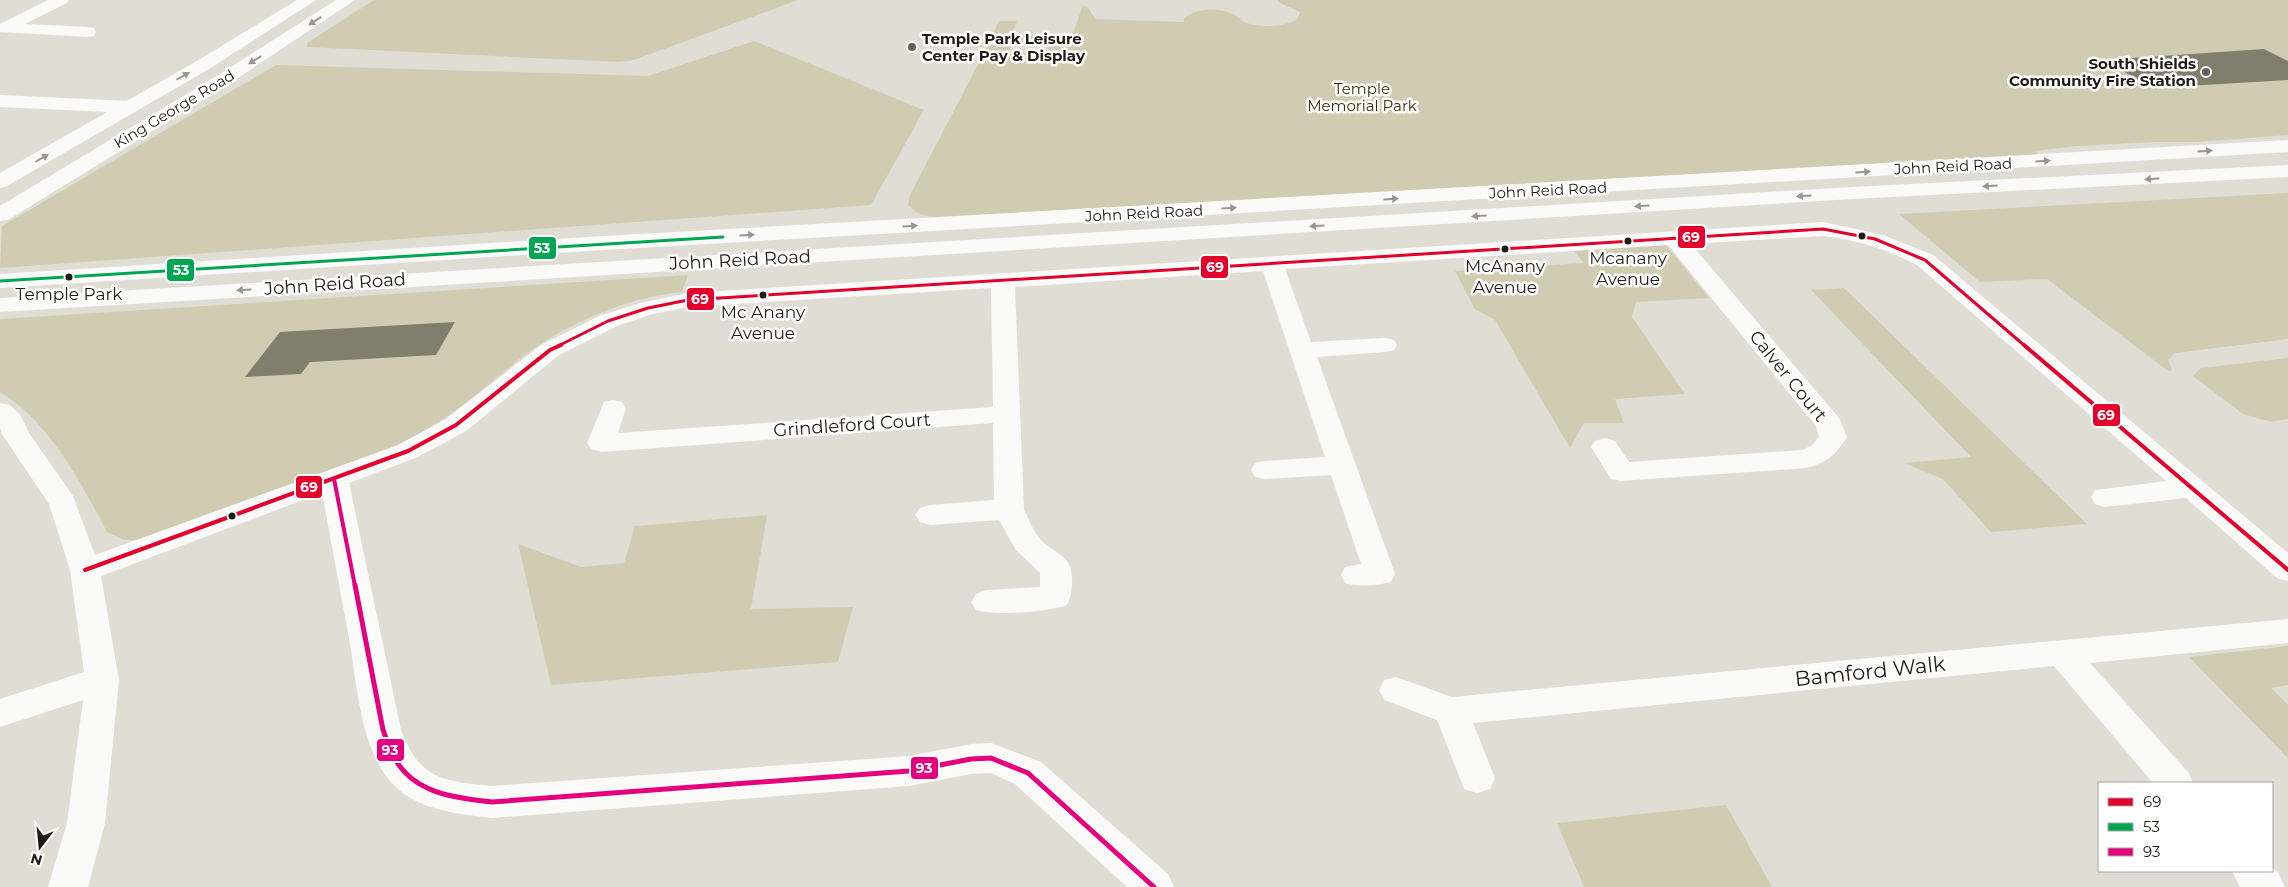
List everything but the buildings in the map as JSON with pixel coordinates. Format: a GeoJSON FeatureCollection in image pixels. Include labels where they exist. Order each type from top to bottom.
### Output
{"type":"FeatureCollection","features":[{"type":"Feature","properties":{"kind":"main road"},"geometry":{"type":"LineString","coordinates":[[1,29],[61,0]]}},
{"type":"Feature","properties":{"kind":"main road","name":"King George Road"},"geometry":{"type":"LineString","coordinates":[[0,182],[130,107],[308,0]]}},
{"type":"Feature","properties":{"kind":"main road","name":"King George Road"},"geometry":{"type":"LineString","coordinates":[[0,215],[226,78],[347,0]]}},
{"type":"Feature","properties":{"kind":"main road"},"geometry":{"type":"LineString","coordinates":[[1,29],[88,32]]}},
{"type":"Feature","properties":{"kind":"main road"},"geometry":{"type":"LineString","coordinates":[[0,101],[130,107]]}},
{"type":"Feature","properties":{"kind":"main road","name":"John Reid Road"},"geometry":{"type":"LineString","coordinates":[[0,281],[597,244],[2288,146]]}},
{"type":"Feature","properties":{"kind":"main road","name":"John Reid Road"},"geometry":{"type":"LineString","coordinates":[[0,305],[1852,193],[2288,171]]}},
{"type":"Feature","properties":{"kind":"main road"},"geometry":{"type":"LineString","coordinates":[[85,570],[408,451],[456,425],[550,350],[608,321],[648,308],[688,300],[1823,229],[1865,235],[1905,249],[1925,260],[2288,570]]}},
{"type":"Feature","properties":{"kind":"main road","name":"Calver Court"},"geometry":{"type":"LineString","coordinates":[[1605,448],[1620,472],[1806,459],[1819,455],[1828,448],[1833,437],[1829,424],[1674,238]]}},
{"type":"Feature","properties":{"kind":"main road"},"geometry":{"type":"LineString","coordinates":[[1272,262],[1380,574],[1356,576]]}},
{"type":"Feature","properties":{"kind":"main road"},"geometry":{"type":"LineString","coordinates":[[987,602],[1056,597],[1055,568],[1030,549],[1020,534],[1010,509],[1003,280]]}},
{"type":"Feature","properties":{"kind":"main road"},"geometry":{"type":"LineString","coordinates":[[1302,350],[1385,345]]}},
{"type":"Feature","properties":{"kind":"main road","name":"Grindleford Court"},"geometry":{"type":"LineString","coordinates":[[613,408],[601,443],[1006,414]]}},
{"type":"Feature","properties":{"kind":"main road"},"geometry":{"type":"LineString","coordinates":[[5,424],[63,503],[85,570],[102,680],[86,824],[68,887]]}},
{"type":"Feature","properties":{"kind":"main road"},"geometry":{"type":"LineString","coordinates":[[1265,470],[1342,464]]}},
{"type":"Feature","properties":{"kind":"main road"},"geometry":{"type":"LineString","coordinates":[[334,479],[383,730],[395,760],[418,784],[450,798],[492,802],[908,771],[971,759],[991,758],[1028,773],[1154,887]]}},
{"type":"Feature","properties":{"kind":"main road"},"geometry":{"type":"LineString","coordinates":[[2105,497],[2192,488]]}},
{"type":"Feature","properties":{"kind":"main road"},"geometry":{"type":"LineString","coordinates":[[930,515],[1010,509]]}},
{"type":"Feature","properties":{"kind":"main road","name":"Bamford Walk"},"geometry":{"type":"LineString","coordinates":[[1451,711],[2288,630]]}},
{"type":"Feature","properties":{"kind":"main road"},"geometry":{"type":"LineString","coordinates":[[2061,652],[2174,782]]}},
{"type":"Feature","properties":{"kind":"main road"},"geometry":{"type":"LineString","coordinates":[[0,713],[102,680]]}},
{"type":"Feature","properties":{"kind":"main road"},"geometry":{"type":"LineString","coordinates":[[1396,690],[1451,711],[1477,778]]}},
{"type":"Feature","properties":{"kind":"main road"},"geometry":{"type":"LineString","coordinates":[[2252,872],[2265,887]]}},
{"type":"Feature","properties":{"kind":"green space"},"geometry":{"type":"Polygon","coordinates":[[[374,0],[798,0],[631,61],[617,62],[307,47],[307,43],[374,0]]]}},
{"type":"Feature","properties":{"kind":"green space","name":"Temple Memorial Park"},"geometry":{"type":"Polygon","coordinates":[[[1277,0],[2288,0],[2288,135],[2195,142],[2076,146],[2035,151],[2041,156],[934,218],[917,213],[908,205],[910,195],[988,45],[1011,46],[1009,52],[1047,54],[1050,43],[989,41],[999,21],[1017,21],[1012,34],[1072,36],[1083,5],[1089,9],[1095,19],[1184,22],[1184,18],[1201,10],[1221,10],[1235,15],[1246,23],[1259,26],[1272,26],[1297,20],[1300,12],[1277,0]]]}},
{"type":"Feature","properties":{"kind":"green space"},"geometry":{"type":"Polygon","coordinates":[[[754,41],[924,110],[871,205],[0,268],[2,226],[276,65],[648,76],[754,41]]]}},
{"type":"Feature","properties":{"kind":"green space"},"geometry":{"type":"Polygon","coordinates":[[[2288,193],[2288,339],[2175,353],[2168,360],[2172,370],[2168,371],[2047,279],[1980,282],[1899,214],[2288,193]]]}},
{"type":"Feature","properties":{"kind":"green space"},"geometry":{"type":"Polygon","coordinates":[[[1665,244],[1709,298],[1636,302],[1632,317],[1685,394],[1615,399],[1624,423],[1584,423],[1570,448],[1495,320],[1475,309],[1455,271],[1584,263],[1573,250],[1665,244]]]}},
{"type":"Feature","properties":{"kind":"green space"},"geometry":{"type":"Polygon","coordinates":[[[688,275],[682,292],[631,302],[597,314],[550,338],[518,360],[448,415],[397,445],[138,540],[124,540],[107,532],[62,454],[33,419],[0,392],[0,319],[688,275]]]}},
{"type":"Feature","properties":{"kind":"green space"},"geometry":{"type":"Polygon","coordinates":[[[1844,288],[2087,524],[1991,532],[1943,479],[1904,463],[1971,457],[1811,290],[1844,288]]]}},
{"type":"Feature","properties":{"kind":"green space"},"geometry":{"type":"Polygon","coordinates":[[[2288,358],[2288,419],[2271,422],[2243,414],[2193,376],[2201,368],[2288,358]]]}},
{"type":"Feature","properties":{"kind":"green space"},"geometry":{"type":"Polygon","coordinates":[[[767,515],[751,609],[853,607],[838,662],[551,685],[518,544],[581,567],[624,563],[635,526],[767,515]]]}},
{"type":"Feature","properties":{"kind":"green space"},"geometry":{"type":"Polygon","coordinates":[[[2288,646],[2288,685],[2271,688],[2288,705],[2288,758],[2189,657],[2288,646]]]}},
{"type":"Feature","properties":{"kind":"green space"},"geometry":{"type":"Polygon","coordinates":[[[1726,805],[1772,887],[1584,887],[1557,823],[1726,805]]]}},
{"type":"Feature","properties":{"kind":"transit line","name":"69"},"geometry":{"type":"LineString","coordinates":[[85,570],[408,451],[456,425],[550,350],[608,321],[648,308],[688,300],[1823,229],[1875,239],[1925,260],[2288,570]]}},
{"type":"Feature","properties":{"kind":"transit line","name":"53"},"geometry":{"type":"LineString","coordinates":[[0,281],[723,237]]}},
{"type":"Feature","properties":{"kind":"transit line","name":"93"},"geometry":{"type":"LineString","coordinates":[[334,479],[383,730],[395,760],[404,772],[425,788],[464,799],[492,802],[909,771],[971,759],[991,758],[1028,773],[1154,887]]}},
{"type":"Feature","properties":{"kind":"place","name":"Temple Park Leisure Center Pay & Display"},"geometry":{"type":"Point","coordinates":[912,47]}},
{"type":"Feature","properties":{"kind":"place","name":"South Shields Community Fire Station"},"geometry":{"type":"Point","coordinates":[2206,72]}},
{"type":"Feature","properties":{"kind":"place","name":"Mcanany Avenue"},"geometry":{"type":"Point","coordinates":[1628,241]}},
{"type":"Feature","properties":{"kind":"place","name":"McAnany Avenue"},"geometry":{"type":"Point","coordinates":[1505,249]}},
{"type":"Feature","properties":{"kind":"place","name":"Temple Park"},"geometry":{"type":"Point","coordinates":[69,277]}},
{"type":"Feature","properties":{"kind":"place","name":"Mc Anany Avenue"},"geometry":{"type":"Point","coordinates":[763,295]}}]}
